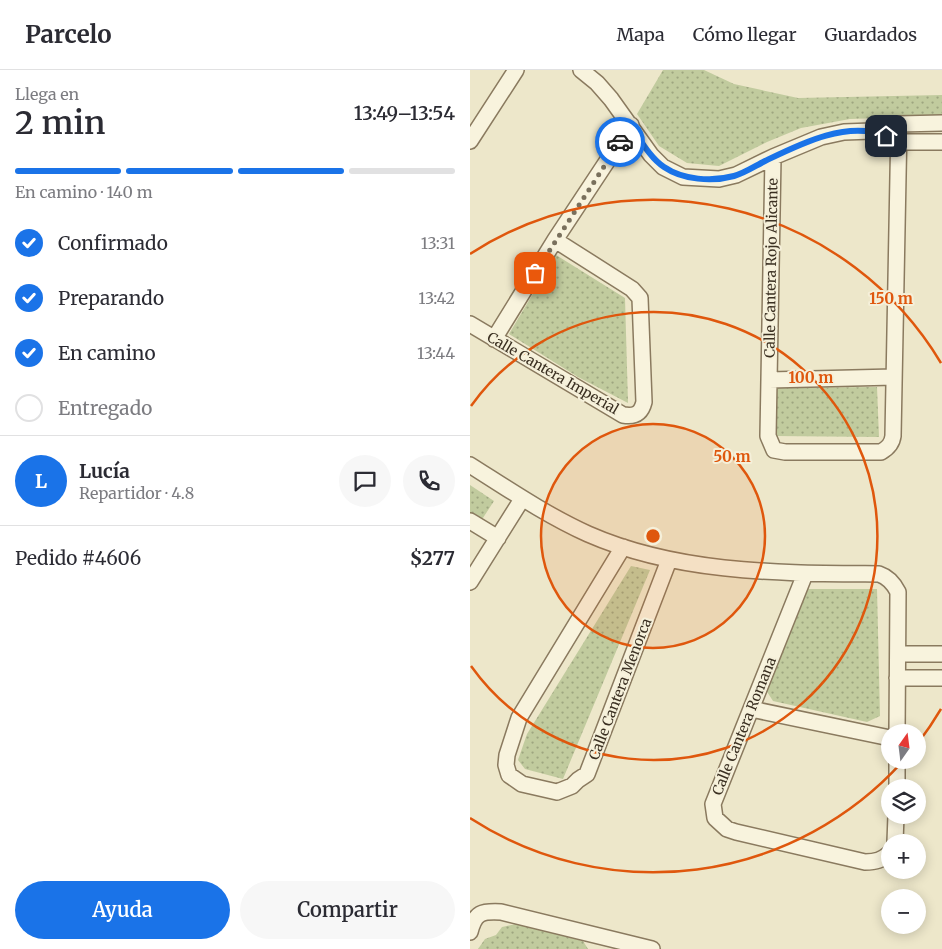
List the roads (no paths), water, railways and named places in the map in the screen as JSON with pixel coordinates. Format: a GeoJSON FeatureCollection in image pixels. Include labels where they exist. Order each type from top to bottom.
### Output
{"type":"FeatureCollection","features":[{"type":"Feature","properties":{"kind":"street"},"geometry":{"type":"LineString","coordinates":[[470,140],[516,70]]}},
{"type":"Feature","properties":{"kind":"street"},"geometry":{"type":"LineString","coordinates":[[581,70],[598,83],[651,155],[663,167],[683,176],[720,179],[736,176],[773,157],[821,137],[844,132],[872,131],[899,124],[942,123]]}},
{"type":"Feature","properties":{"kind":"street","name":"Calle Cantera Rojo Alicante"},"geometry":{"type":"LineString","coordinates":[[773,157],[768,436],[774,450],[785,452],[880,452],[887,449],[892,442],[893,436],[899,124]]}},
{"type":"Feature","properties":{"kind":"street"},"geometry":{"type":"LineString","coordinates":[[494,339],[555,240],[630,125]]}},
{"type":"Feature","properties":{"kind":"street"},"geometry":{"type":"LineString","coordinates":[[872,131],[899,142],[942,142]]}},
{"type":"Feature","properties":{"kind":"street","name":"Calle Cantera Imperial"},"geometry":{"type":"LineString","coordinates":[[470,324],[623,415],[632,416],[638,414],[642,410],[644,402],[640,298],[632,289],[555,240]]}},
{"type":"Feature","properties":{"kind":"street"},"geometry":{"type":"LineString","coordinates":[[769,380],[894,377]]}},
{"type":"Feature","properties":{"kind":"street"},"geometry":{"type":"LineString","coordinates":[[470,465],[522,499],[588,534],[622,547],[669,560],[766,572],[878,574],[889,580],[898,592],[897,724]]}},
{"type":"Feature","properties":{"kind":"street"},"geometry":{"type":"LineString","coordinates":[[470,582],[522,499]]}},
{"type":"Feature","properties":{"kind":"street"},"geometry":{"type":"LineString","coordinates":[[470,521],[498,538]]}},
{"type":"Feature","properties":{"kind":"street","name":"Calle Cantera Menorca"},"geometry":{"type":"LineString","coordinates":[[622,547],[519,718],[507,755],[506,765],[510,775],[522,784],[557,792],[572,786],[586,774],[669,560]]}},
{"type":"Feature","properties":{"kind":"street","name":"Calle Cantera Romana"},"geometry":{"type":"LineString","coordinates":[[805,574],[713,804],[715,818],[727,829],[736,832],[865,862],[881,859]]}},
{"type":"Feature","properties":{"kind":"street"},"geometry":{"type":"LineString","coordinates":[[898,654],[942,654]]}},
{"type":"Feature","properties":{"kind":"street"},"geometry":{"type":"LineString","coordinates":[[898,678],[942,678]]}},
{"type":"Feature","properties":{"kind":"street"},"geometry":{"type":"LineString","coordinates":[[751,709],[881,736]]}},
{"type":"Feature","properties":{"kind":"street"},"geometry":{"type":"LineString","coordinates":[[470,932],[474,918],[480,913],[500,912],[600,943],[652,949]]}}]}
